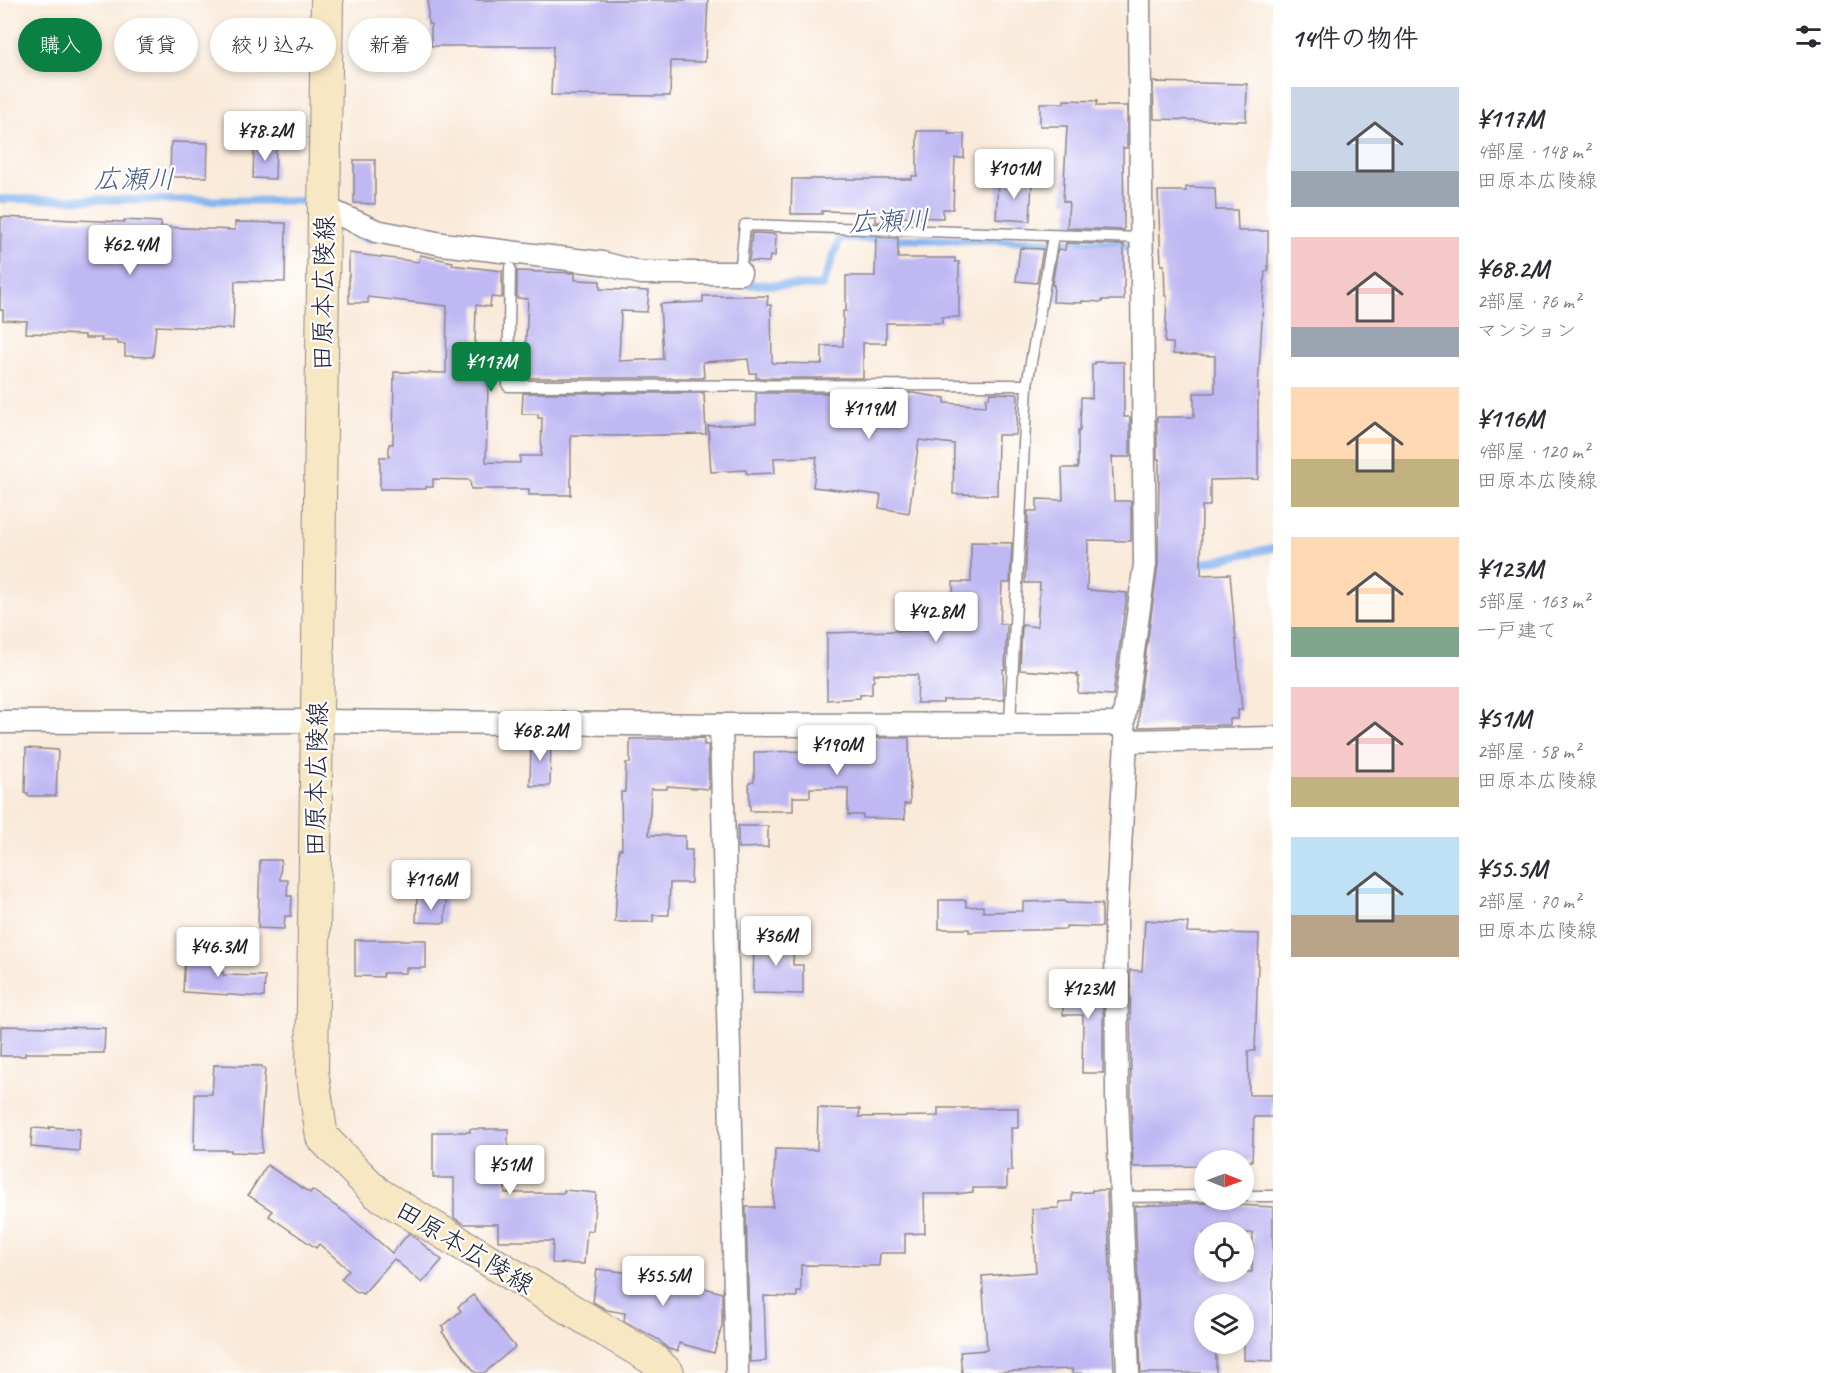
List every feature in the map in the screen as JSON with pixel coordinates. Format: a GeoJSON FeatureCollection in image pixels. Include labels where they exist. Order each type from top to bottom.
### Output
{"type":"FeatureCollection","features":[{"type":"Feature","properties":{"kind":"main road","name":"田原本広陵線"},"geometry":{"type":"LineString","coordinates":[[327,0],[312,1071],[322,1137],[377,1193],[651,1358],[668,1373]]}},
{"type":"Feature","properties":{"kind":"street"},"geometry":{"type":"LineString","coordinates":[[1128,1373],[1120,1197],[1116,919],[1124,732],[1144,574],[1140,0]]}},
{"type":"Feature","properties":{"kind":"street"},"geometry":{"type":"LineString","coordinates":[[325,208],[376,231],[510,260],[602,263],[641,273],[740,273]]}},
{"type":"Feature","properties":{"kind":"street"},"geometry":{"type":"LineString","coordinates":[[0,722],[316,721],[721,725],[1010,723],[1124,732],[1273,738]]}},
{"type":"Feature","properties":{"kind":"street"},"geometry":{"type":"LineString","coordinates":[[721,725],[737,1373]]}},
{"type":"Feature","properties":{"kind":"lane"},"geometry":{"type":"LineString","coordinates":[[740,273],[745,225],[1142,238]]}},
{"type":"Feature","properties":{"kind":"lane"},"geometry":{"type":"LineString","coordinates":[[1010,723],[1027,385],[1053,236]]}},
{"type":"Feature","properties":{"kind":"lane"},"geometry":{"type":"LineString","coordinates":[[510,260],[508,386],[1027,385]]}},
{"type":"Feature","properties":{"kind":"lane"},"geometry":{"type":"LineString","coordinates":[[1120,1197],[1194,1196]]}},
{"type":"Feature","properties":{"kind":"lane"},"geometry":{"type":"LineString","coordinates":[[1254,1196],[1273,1196]]}},
{"type":"Feature","properties":{"kind":"building"},"geometry":{"type":"Polygon","coordinates":[[[428,0],[708,0],[705,62],[671,61],[670,96],[551,95],[553,46],[432,46],[432,18],[428,18],[428,0]]]}},
{"type":"Feature","properties":{"kind":"building"},"geometry":{"type":"Polygon","coordinates":[[[1153,82],[1247,84],[1246,121],[1154,119],[1153,82]]]}},
{"type":"Feature","properties":{"kind":"building"},"geometry":{"type":"Polygon","coordinates":[[[1064,100],[1097,101],[1096,106],[1127,106],[1127,148],[1123,148],[1124,230],[1067,228],[1069,202],[1063,201],[1067,126],[1040,126],[1040,103],[1064,103],[1064,100]]]}},
{"type":"Feature","properties":{"kind":"building"},"geometry":{"type":"Polygon","coordinates":[[[917,131],[948,131],[948,134],[964,134],[964,158],[955,158],[953,209],[943,209],[943,218],[898,217],[898,222],[876,222],[876,216],[863,216],[863,212],[822,211],[822,214],[791,214],[792,179],[912,179],[912,176],[917,176],[917,131]]]}},
{"type":"Feature","properties":{"kind":"building"},"geometry":{"type":"Polygon","coordinates":[[[171,142],[208,143],[207,177],[170,177],[171,142]]]}},
{"type":"Feature","properties":{"kind":"building"},"geometry":{"type":"Polygon","coordinates":[[[254,146],[276,146],[275,179],[253,178],[254,146]]]}},
{"type":"Feature","properties":{"kind":"building"},"geometry":{"type":"Polygon","coordinates":[[[354,160],[375,160],[375,204],[354,203],[354,160]]]}},
{"type":"Feature","properties":{"kind":"building"},"geometry":{"type":"Polygon","coordinates":[[[998,180],[1032,181],[1030,221],[996,219],[998,180]]]}},
{"type":"Feature","properties":{"kind":"building"},"geometry":{"type":"Polygon","coordinates":[[[1186,187],[1215,188],[1216,210],[1237,210],[1238,231],[1268,231],[1268,271],[1265,271],[1258,386],[1258,479],[1210,480],[1210,506],[1202,506],[1201,575],[1230,574],[1242,710],[1238,710],[1238,719],[1230,719],[1230,725],[1139,727],[1139,705],[1158,564],[1157,417],[1194,417],[1194,393],[1215,393],[1215,356],[1173,354],[1173,343],[1165,343],[1167,296],[1165,296],[1164,265],[1161,265],[1158,191],[1186,191],[1186,187]]]}},
{"type":"Feature","properties":{"kind":"building"},"geometry":{"type":"Polygon","coordinates":[[[1,217],[161,222],[161,227],[235,230],[235,222],[286,223],[285,282],[235,281],[233,329],[156,326],[153,357],[125,356],[125,344],[118,344],[118,341],[101,341],[102,338],[85,338],[85,335],[26,333],[27,321],[3,320],[3,310],[0,310],[1,217]]]}},
{"type":"Feature","properties":{"kind":"building"},"geometry":{"type":"Polygon","coordinates":[[[752,233],[776,234],[775,256],[770,256],[769,262],[749,261],[752,233]]]}},
{"type":"Feature","properties":{"kind":"building"},"geometry":{"type":"Polygon","coordinates":[[[876,237],[898,238],[898,258],[955,258],[955,262],[959,262],[959,317],[942,317],[942,323],[886,323],[886,343],[863,343],[863,378],[756,378],[756,373],[750,373],[748,359],[703,362],[704,378],[524,378],[528,299],[517,298],[517,271],[575,273],[575,280],[600,281],[600,289],[649,291],[647,312],[621,311],[619,361],[663,359],[660,304],[703,302],[703,296],[768,296],[767,305],[771,305],[772,363],[822,364],[822,346],[843,346],[846,276],[875,276],[876,237]]]}},
{"type":"Feature","properties":{"kind":"building"},"geometry":{"type":"Polygon","coordinates":[[[1066,243],[1124,245],[1124,300],[1082,301],[1082,303],[1053,302],[1054,285],[1052,285],[1058,249],[1065,250],[1066,243]]]}},
{"type":"Feature","properties":{"kind":"building"},"geometry":{"type":"Polygon","coordinates":[[[1020,248],[1043,249],[1037,283],[1016,281],[1020,248]]]}},
{"type":"Feature","properties":{"kind":"building"},"geometry":{"type":"Polygon","coordinates":[[[349,253],[419,262],[420,255],[453,262],[452,265],[502,271],[502,298],[491,297],[490,307],[476,305],[475,347],[489,348],[486,462],[520,463],[520,456],[541,456],[542,418],[538,418],[538,414],[522,414],[523,393],[704,393],[706,434],[571,435],[571,495],[529,495],[529,489],[471,489],[470,480],[433,479],[433,487],[426,487],[426,489],[380,489],[380,457],[389,457],[389,444],[393,444],[394,372],[446,373],[447,306],[368,297],[368,303],[349,303],[349,253]]]}},
{"type":"Feature","properties":{"kind":"building"},"geometry":{"type":"Polygon","coordinates":[[[1095,362],[1124,362],[1124,417],[1130,417],[1130,457],[1112,457],[1114,501],[1131,501],[1131,541],[1088,540],[1087,590],[1127,593],[1113,695],[1078,693],[1079,677],[1077,674],[1020,670],[1022,625],[1037,627],[1040,583],[1025,583],[1028,511],[1037,511],[1037,499],[1063,500],[1062,468],[1078,468],[1081,397],[1092,398],[1092,364],[1095,362]]]}},
{"type":"Feature","properties":{"kind":"building"},"geometry":{"type":"Polygon","coordinates":[[[756,393],[913,393],[945,398],[945,403],[986,406],[986,398],[989,398],[990,393],[1018,394],[1016,435],[998,435],[997,495],[953,494],[954,444],[919,440],[909,513],[879,508],[881,495],[813,487],[817,457],[774,458],[775,473],[750,474],[746,473],[746,470],[711,472],[708,426],[756,423],[756,393]]]}},
{"type":"Feature","properties":{"kind":"building"},"geometry":{"type":"Polygon","coordinates":[[[971,542],[1012,543],[1010,583],[1002,583],[1000,624],[1007,624],[1005,669],[1003,669],[1004,700],[943,700],[943,703],[917,703],[918,675],[874,674],[872,694],[860,695],[860,698],[827,700],[827,633],[929,630],[930,613],[954,614],[953,582],[971,582],[971,542]]]}},
{"type":"Feature","properties":{"kind":"building"},"geometry":{"type":"Polygon","coordinates":[[[531,737],[551,737],[550,786],[530,786],[531,737]]]}},
{"type":"Feature","properties":{"kind":"building"},"geometry":{"type":"Polygon","coordinates":[[[704,738],[704,745],[708,745],[709,789],[667,786],[667,789],[651,789],[649,835],[685,836],[685,850],[692,850],[691,883],[670,883],[669,915],[653,915],[653,922],[615,922],[619,849],[622,849],[621,792],[625,792],[626,763],[630,763],[630,739],[704,738]]]}},
{"type":"Feature","properties":{"kind":"building"},"geometry":{"type":"Polygon","coordinates":[[[813,738],[909,738],[910,804],[904,804],[905,819],[863,818],[863,815],[848,815],[848,788],[810,788],[810,797],[793,797],[793,811],[750,811],[749,783],[754,782],[754,752],[813,751],[813,738]]]}},
{"type":"Feature","properties":{"kind":"building"},"geometry":{"type":"Polygon","coordinates":[[[26,748],[58,750],[56,796],[28,796],[28,793],[25,793],[26,748]]]}},
{"type":"Feature","properties":{"kind":"building"},"geometry":{"type":"Polygon","coordinates":[[[738,826],[768,826],[768,847],[738,848],[738,826]]]}},
{"type":"Feature","properties":{"kind":"building"},"geometry":{"type":"Polygon","coordinates":[[[260,860],[281,860],[280,880],[288,880],[287,896],[292,896],[291,916],[285,916],[284,929],[258,928],[260,860]]]}},
{"type":"Feature","properties":{"kind":"building"},"geometry":{"type":"Polygon","coordinates":[[[417,898],[446,899],[445,923],[416,922],[417,898]]]}},
{"type":"Feature","properties":{"kind":"building"},"geometry":{"type":"Polygon","coordinates":[[[939,900],[966,900],[966,907],[983,906],[983,912],[1023,911],[1023,902],[1066,901],[1066,903],[1102,904],[1102,927],[1066,926],[1066,929],[969,932],[969,929],[939,929],[939,900]]]}},
{"type":"Feature","properties":{"kind":"building"},"geometry":{"type":"Polygon","coordinates":[[[1145,920],[1188,923],[1187,932],[1259,934],[1255,1051],[1248,1051],[1249,1095],[1273,1095],[1273,1117],[1254,1117],[1252,1150],[1194,1150],[1194,1166],[1133,1167],[1130,970],[1142,971],[1145,920]]]}},
{"type":"Feature","properties":{"kind":"building"},"geometry":{"type":"Polygon","coordinates":[[[754,937],[794,938],[793,965],[803,965],[803,994],[753,993],[754,937]]]}},
{"type":"Feature","properties":{"kind":"building"},"geometry":{"type":"Polygon","coordinates":[[[355,940],[426,940],[426,968],[406,968],[406,973],[383,973],[383,977],[355,976],[355,940]]]}},
{"type":"Feature","properties":{"kind":"building"},"geometry":{"type":"Polygon","coordinates":[[[185,953],[219,955],[218,972],[223,972],[223,975],[265,976],[264,997],[183,992],[185,953]]]}},
{"type":"Feature","properties":{"kind":"building"},"geometry":{"type":"Polygon","coordinates":[[[1063,981],[1103,981],[1103,1073],[1082,1073],[1083,1015],[1063,1015],[1063,981]]]}},
{"type":"Feature","properties":{"kind":"building"},"geometry":{"type":"Polygon","coordinates":[[[1,1026],[105,1028],[104,1053],[25,1053],[25,1056],[0,1056],[1,1026]]]}},
{"type":"Feature","properties":{"kind":"building"},"geometry":{"type":"Polygon","coordinates":[[[214,1065],[262,1066],[262,1069],[265,1068],[261,1126],[262,1153],[194,1150],[195,1094],[212,1094],[214,1065]]]}},
{"type":"Feature","properties":{"kind":"building"},"geometry":{"type":"Polygon","coordinates":[[[818,1108],[860,1109],[859,1117],[938,1116],[938,1108],[1018,1108],[1018,1128],[1011,1128],[1012,1171],[1007,1171],[1007,1188],[973,1188],[973,1192],[924,1194],[925,1233],[905,1234],[905,1253],[880,1253],[879,1266],[801,1265],[801,1292],[797,1292],[797,1297],[764,1296],[766,1361],[750,1362],[746,1207],[773,1207],[775,1149],[817,1150],[818,1108]]]}},
{"type":"Feature","properties":{"kind":"building"},"geometry":{"type":"Polygon","coordinates":[[[49,1127],[80,1129],[79,1151],[31,1147],[32,1128],[49,1129],[49,1127]]]}},
{"type":"Feature","properties":{"kind":"building"},"geometry":{"type":"Polygon","coordinates":[[[470,1129],[508,1129],[508,1152],[504,1152],[505,1193],[564,1193],[564,1190],[596,1193],[593,1231],[587,1230],[584,1264],[552,1263],[553,1241],[498,1241],[498,1224],[464,1224],[454,1218],[454,1178],[433,1178],[433,1132],[470,1132],[470,1129]]]}},
{"type":"Feature","properties":{"kind":"building"},"geometry":{"type":"Polygon","coordinates":[[[267,1165],[310,1193],[312,1190],[347,1214],[392,1253],[409,1233],[442,1260],[422,1283],[394,1259],[363,1294],[358,1293],[341,1279],[349,1270],[319,1244],[316,1248],[269,1216],[272,1211],[248,1195],[267,1165]]]}},
{"type":"Feature","properties":{"kind":"building"},"geometry":{"type":"Polygon","coordinates":[[[1092,1190],[1107,1190],[1114,1373],[1072,1373],[1072,1369],[962,1373],[960,1352],[987,1350],[982,1276],[1036,1272],[1032,1209],[1059,1208],[1059,1202],[1072,1201],[1072,1193],[1092,1192],[1092,1190]]]}},
{"type":"Feature","properties":{"kind":"building"},"geometry":{"type":"Polygon","coordinates":[[[1194,1203],[1194,1210],[1254,1210],[1254,1206],[1273,1207],[1273,1361],[1244,1360],[1244,1354],[1254,1354],[1254,1294],[1194,1294],[1194,1354],[1216,1354],[1216,1373],[1141,1373],[1135,1206],[1194,1203]]]}},
{"type":"Feature","properties":{"kind":"building"},"geometry":{"type":"Polygon","coordinates":[[[597,1269],[632,1273],[632,1269],[644,1270],[722,1293],[722,1326],[714,1353],[679,1343],[678,1351],[668,1349],[659,1340],[624,1321],[625,1313],[607,1310],[593,1302],[597,1269]]]}},
{"type":"Feature","properties":{"kind":"building"},"geometry":{"type":"Polygon","coordinates":[[[473,1295],[515,1347],[484,1373],[476,1373],[442,1332],[444,1330],[442,1327],[461,1311],[458,1307],[473,1295]]]}},
{"type":"Feature","properties":{"kind":"waterway","name":"広瀬川"},"geometry":{"type":"LineString","coordinates":[[0,199],[303,201]]}},
{"type":"Feature","properties":{"kind":"waterway","name":"広瀬川"},"geometry":{"type":"LineString","coordinates":[[355,235],[371,239]]}},
{"type":"Feature","properties":{"kind":"waterway","name":"広瀬川"},"geometry":{"type":"LineString","coordinates":[[734,284],[822,286],[840,238],[1117,243],[1132,249],[1132,257]]}},
{"type":"Feature","properties":{"kind":"waterway","name":"広瀬川"},"geometry":{"type":"LineString","coordinates":[[1193,565],[1273,548]]}}]}
